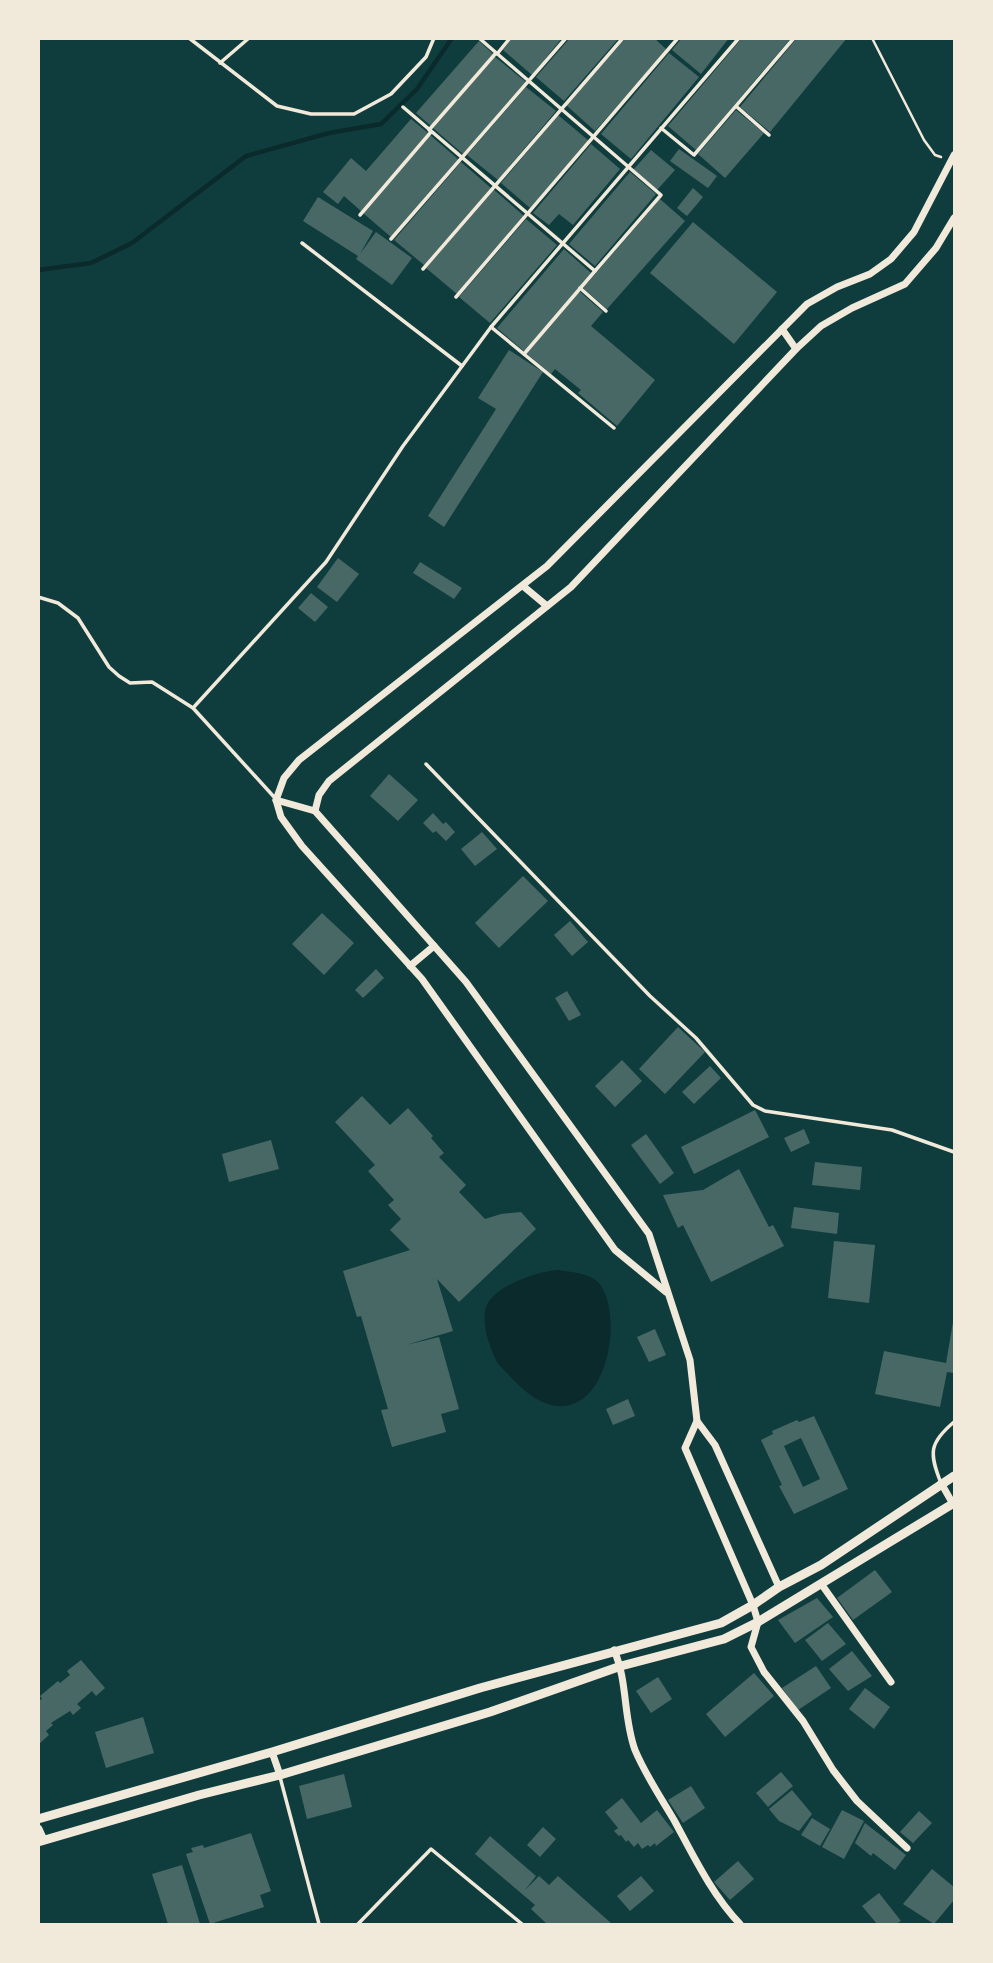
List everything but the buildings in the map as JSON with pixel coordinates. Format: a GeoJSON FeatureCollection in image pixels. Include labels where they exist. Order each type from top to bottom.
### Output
{"type":"FeatureCollection","features":[{"type":"Feature","properties":{"kind":"street"},"geometry":{"type":"LineString","coordinates":[[667,1292],[615,1250],[422,979],[302,846],[281,817],[276,800],[284,778],[299,760],[547,566],[807,304],[837,287],[870,274],[891,259],[914,232],[953,159]]}},
{"type":"Feature","properties":{"kind":"street"},"geometry":{"type":"LineString","coordinates":[[315,811],[318,795],[328,781],[571,587],[796,349],[821,326],[852,308],[905,284],[936,248],[954,218]]}},
{"type":"Feature","properties":{"kind":"street"},"geometry":{"type":"LineString","coordinates":[[782,329],[796,349]]}},
{"type":"Feature","properties":{"kind":"street"},"geometry":{"type":"LineString","coordinates":[[523,586],[547,606]]}},
{"type":"Feature","properties":{"kind":"street"},"geometry":{"type":"LineString","coordinates":[[276,800],[315,811],[466,982],[649,1234],[690,1360],[697,1421],[715,1445],[779,1587]]}},
{"type":"Feature","properties":{"kind":"street"},"geometry":{"type":"LineString","coordinates":[[410,966],[434,946]]}},
{"type":"Feature","properties":{"kind":"street"},"geometry":{"type":"LineString","coordinates":[[697,1421],[685,1448],[753,1605],[758,1622],[751,1647],[764,1672],[803,1721],[833,1770],[857,1801],[907,1848]]}},
{"type":"Feature","properties":{"kind":"street"},"geometry":{"type":"LineString","coordinates":[[38,1819],[272,1752],[480,1688],[722,1623],[779,1587],[821,1565],[954,1476]]}},
{"type":"Feature","properties":{"kind":"street"},"geometry":{"type":"LineString","coordinates":[[38,1829],[41,1841],[199,1795],[280,1775],[490,1712],[621,1666],[724,1639],[822,1585],[954,1504],[941,1483]]}},
{"type":"Feature","properties":{"kind":"street"},"geometry":{"type":"LineString","coordinates":[[822,1585],[891,1682]]}},
{"type":"Feature","properties":{"kind":"street"},"geometry":{"type":"LineString","coordinates":[[614,1650],[621,1666],[628,1721],[635,1749],[693,1854],[729,1913],[740,1924]]}},
{"type":"Feature","properties":{"kind":"street"},"geometry":{"type":"LineString","coordinates":[[272,1752],[280,1775]]}},
{"type":"Feature","properties":{"kind":"lane"},"geometry":{"type":"LineString","coordinates":[[189,38],[277,106],[311,114],[354,114],[391,94],[426,57],[434,38]]}},
{"type":"Feature","properties":{"kind":"lane"},"geometry":{"type":"LineString","coordinates":[[220,63],[249,38]]}},
{"type":"Feature","properties":{"kind":"lane"},"geometry":{"type":"LineString","coordinates":[[479,38],[661,195],[524,354]]}},
{"type":"Feature","properties":{"kind":"lane"},"geometry":{"type":"LineString","coordinates":[[360,215],[510,38]]}},
{"type":"Feature","properties":{"kind":"lane"},"geometry":{"type":"LineString","coordinates":[[391,239],[566,38]]}},
{"type":"Feature","properties":{"kind":"lane"},"geometry":{"type":"LineString","coordinates":[[423,269],[623,38]]}},
{"type":"Feature","properties":{"kind":"lane"},"geometry":{"type":"LineString","coordinates":[[456,297],[678,38]]}},
{"type":"Feature","properties":{"kind":"lane"},"geometry":{"type":"LineString","coordinates":[[193,708],[326,562],[403,446],[491,327],[739,38]]}},
{"type":"Feature","properties":{"kind":"lane"},"geometry":{"type":"LineString","coordinates":[[662,128],[694,155],[794,38]]}},
{"type":"Feature","properties":{"kind":"lane"},"geometry":{"type":"LineString","coordinates":[[403,107],[595,271]]}},
{"type":"Feature","properties":{"kind":"lane"},"geometry":{"type":"LineString","coordinates":[[737,107],[769,135]]}},
{"type":"Feature","properties":{"kind":"lane"},"geometry":{"type":"LineString","coordinates":[[302,243],[462,366]]}},
{"type":"Feature","properties":{"kind":"lane"},"geometry":{"type":"LineString","coordinates":[[580,288],[606,312]]}},
{"type":"Feature","properties":{"kind":"lane"},"geometry":{"type":"LineString","coordinates":[[491,327],[614,428]]}},
{"type":"Feature","properties":{"kind":"lane"},"geometry":{"type":"LineString","coordinates":[[38,597],[58,603],[78,618],[109,667],[119,676],[130,683],[152,682],[193,708],[276,800]]}},
{"type":"Feature","properties":{"kind":"lane"},"geometry":{"type":"LineString","coordinates":[[426,764],[650,996],[696,1038],[752,1105],[765,1111],[892,1130],[954,1152]]}},
{"type":"Feature","properties":{"kind":"lane"},"geometry":{"type":"LineString","coordinates":[[941,1483],[933,1462],[934,1444],[937,1437],[954,1422]]}},
{"type":"Feature","properties":{"kind":"lane"},"geometry":{"type":"LineString","coordinates":[[280,1775],[319,1924]]}},
{"type":"Feature","properties":{"kind":"lane"},"geometry":{"type":"LineString","coordinates":[[358,1924],[431,1849],[522,1924]]}},
{"type":"Feature","properties":{"kind":"path"},"geometry":{"type":"LineString","coordinates":[[872,38],[924,141],[935,155],[953,159]]}},
{"type":"Feature","properties":{"kind":"water"},"geometry":{"type":"Polygon","coordinates":[[[558,1270],[585,1275],[598,1282],[606,1297],[610,1317],[606,1362],[597,1382],[585,1397],[568,1405],[541,1401],[499,1365],[488,1340],[485,1321],[488,1303],[500,1290],[530,1276],[558,1270]]]}},
{"type":"Feature","properties":{"kind":"waterway"},"geometry":{"type":"LineString","coordinates":[[38,270],[91,263],[132,243],[246,156],[329,133],[381,124],[417,89],[452,38]]}}]}
